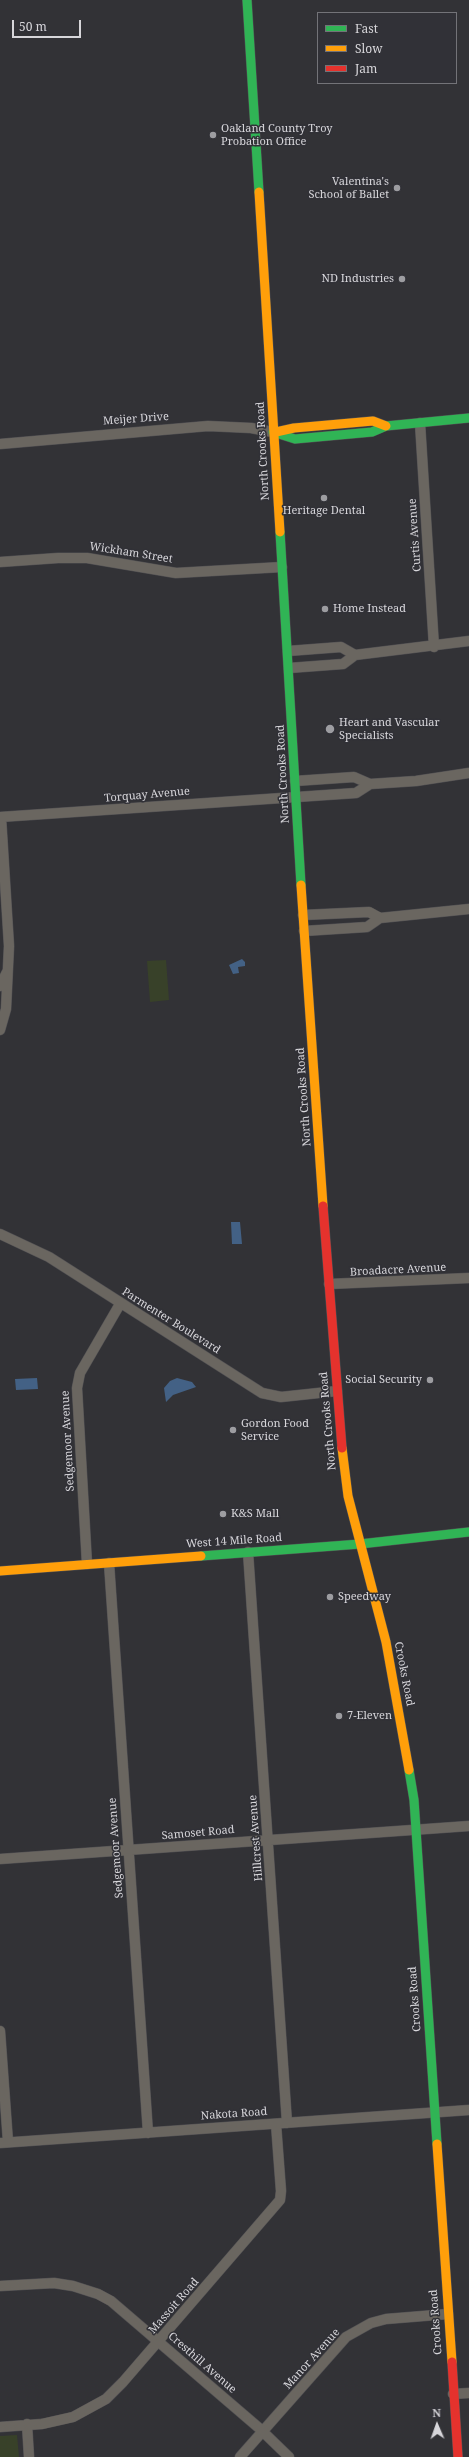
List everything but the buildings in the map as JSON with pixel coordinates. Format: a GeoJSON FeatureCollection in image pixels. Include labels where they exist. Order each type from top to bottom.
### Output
{"type":"FeatureCollection","features":[{"type":"Feature","properties":{"kind":"main road","name":"North Crooks Road"},"geometry":{"type":"LineString","coordinates":[[247,0],[304,931],[342,1462],[348,1496],[360,1544]]}},
{"type":"Feature","properties":{"kind":"main road"},"geometry":{"type":"LineString","coordinates":[[273,432],[294,428],[373,421],[386,426],[469,418]]}},
{"type":"Feature","properties":{"kind":"main road","name":"West 14 Mile Road"},"geometry":{"type":"LineString","coordinates":[[0,1571],[360,1544],[469,1532]]}},
{"type":"Feature","properties":{"kind":"main road","name":"Crooks Road"},"geometry":{"type":"LineString","coordinates":[[360,1544],[386,1642],[410,1768],[416,1829],[458,2457]]}},
{"type":"Feature","properties":{"kind":"street","name":"Curtis Avenue"},"geometry":{"type":"LineString","coordinates":[[420,423],[434,647]]}},
{"type":"Feature","properties":{"kind":"street","name":"Meijer Drive"},"geometry":{"type":"LineString","coordinates":[[0,444],[208,426],[251,428],[273,432]]}},
{"type":"Feature","properties":{"kind":"street","name":"Wickham Street"},"geometry":{"type":"LineString","coordinates":[[0,562],[58,558],[87,558],[176,573],[282,567]]}},
{"type":"Feature","properties":{"kind":"street"},"geometry":{"type":"LineString","coordinates":[[289,668],[343,664],[355,655],[434,647],[469,641]]}},
{"type":"Feature","properties":{"kind":"street"},"geometry":{"type":"LineString","coordinates":[[288,651],[341,648],[351,650],[355,655]]}},
{"type":"Feature","properties":{"kind":"street"},"geometry":{"type":"LineString","coordinates":[[295,781],[354,777],[370,784],[416,781],[469,774]]}},
{"type":"Feature","properties":{"kind":"street","name":"Torquay Avenue"},"geometry":{"type":"LineString","coordinates":[[1,817],[356,793],[370,784]]}},
{"type":"Feature","properties":{"kind":"street"},"geometry":{"type":"LineString","coordinates":[[0,1030],[6,1009],[9,935],[1,817]]}},
{"type":"Feature","properties":{"kind":"street"},"geometry":{"type":"LineString","coordinates":[[304,931],[368,927],[380,918],[469,909]]}},
{"type":"Feature","properties":{"kind":"street"},"geometry":{"type":"LineString","coordinates":[[303,915],[369,912],[380,918]]}},
{"type":"Feature","properties":{"kind":"street"},"geometry":{"type":"LineString","coordinates":[[0,986],[7,970]]}},
{"type":"Feature","properties":{"kind":"street","name":"Parmenter Boulevard"},"geometry":{"type":"LineString","coordinates":[[0,1234],[49,1257],[120,1304],[262,1393],[281,1397],[337,1391]]}},
{"type":"Feature","properties":{"kind":"street","name":"Broadacre Avenue"},"geometry":{"type":"LineString","coordinates":[[329,1284],[469,1278]]}},
{"type":"Feature","properties":{"kind":"street","name":"Sedgemoor Avenue"},"geometry":{"type":"LineString","coordinates":[[87,1564],[77,1388],[80,1373],[120,1304]]}},
{"type":"Feature","properties":{"kind":"street","name":"Hillcrest Avenue"},"geometry":{"type":"LineString","coordinates":[[248,1552],[287,2122]]}},
{"type":"Feature","properties":{"kind":"street","name":"Sedgemoor Avenue"},"geometry":{"type":"LineString","coordinates":[[109,1562],[148,2133]]}},
{"type":"Feature","properties":{"kind":"street","name":"Samoset Road"},"geometry":{"type":"LineString","coordinates":[[0,1859],[469,1826]]}},
{"type":"Feature","properties":{"kind":"street"},"geometry":{"type":"LineString","coordinates":[[0,2031],[4,2143]]}},
{"type":"Feature","properties":{"kind":"street","name":"Nakota Road"},"geometry":{"type":"LineString","coordinates":[[4,2143],[469,2110]]}},
{"type":"Feature","properties":{"kind":"street","name":"Massoit Road"},"geometry":{"type":"LineString","coordinates":[[0,2427],[65,2420],[97,2405],[123,2382],[280,2200],[281,2191],[276,2124]]}},
{"type":"Feature","properties":{"kind":"street","name":"Cresthill Avenue"},"geometry":{"type":"LineString","coordinates":[[0,2286],[54,2283],[73,2286],[98,2294],[118,2306],[263,2432],[289,2457]]}},
{"type":"Feature","properties":{"kind":"street","name":"Manor Avenue"},"geometry":{"type":"LineString","coordinates":[[240,2457],[339,2344],[356,2331],[386,2319],[448,2314]]}},
{"type":"Feature","properties":{"kind":"street"},"geometry":{"type":"LineString","coordinates":[[453,2394],[469,2393]]}},
{"type":"Feature","properties":{"kind":"street"},"geometry":{"type":"LineString","coordinates":[[27,2424],[29,2457]]}},
{"type":"Feature","properties":{"kind":"green space"},"geometry":{"type":"Polygon","coordinates":[[[166,960],[169,1000],[150,1002],[147,961],[166,960]]]}},
{"type":"Feature","properties":{"kind":"green space"},"geometry":{"type":"Polygon","coordinates":[[[17,2435],[19,2457],[0,2457],[0,2436],[17,2435]]]}},
{"type":"Feature","properties":{"kind":"water"},"geometry":{"type":"Polygon","coordinates":[[[242,959],[245,962],[245,966],[238,967],[239,973],[233,974],[229,965],[242,959]]]}},
{"type":"Feature","properties":{"kind":"water"},"geometry":{"type":"Polygon","coordinates":[[[231,1222],[240,1222],[242,1244],[232,1244],[231,1222]]]}},
{"type":"Feature","properties":{"kind":"water"},"geometry":{"type":"Polygon","coordinates":[[[37,1378],[38,1389],[16,1390],[15,1379],[37,1378]]]}},
{"type":"Feature","properties":{"kind":"water"},"geometry":{"type":"Polygon","coordinates":[[[177,1378],[192,1382],[196,1387],[173,1395],[166,1402],[164,1388],[170,1381],[177,1378]]]}},
{"type":"Feature","properties":{"kind":"traffic: fast"},"geometry":{"type":"LineString","coordinates":[[247,0],[259,192]]}},
{"type":"Feature","properties":{"kind":"traffic: fast"},"geometry":{"type":"LineString","coordinates":[[273,432],[295,439],[372,432],[386,426],[469,418]]}},
{"type":"Feature","properties":{"kind":"traffic: fast"},"geometry":{"type":"LineString","coordinates":[[280,532],[301,885]]}},
{"type":"Feature","properties":{"kind":"traffic: fast"},"geometry":{"type":"LineString","coordinates":[[201,1556],[360,1544],[469,1532]]}},
{"type":"Feature","properties":{"kind":"traffic: fast"},"geometry":{"type":"LineString","coordinates":[[409,1770],[414,1800],[437,2144]]}},
{"type":"Feature","properties":{"kind":"traffic: slow"},"geometry":{"type":"LineString","coordinates":[[259,192],[280,532]]}},
{"type":"Feature","properties":{"kind":"traffic: slow"},"geometry":{"type":"LineString","coordinates":[[276,432],[294,428],[373,421],[386,426]]}},
{"type":"Feature","properties":{"kind":"traffic: slow"},"geometry":{"type":"LineString","coordinates":[[301,885],[323,1206]]}},
{"type":"Feature","properties":{"kind":"traffic: slow"},"geometry":{"type":"LineString","coordinates":[[342,1448],[348,1496],[386,1642],[409,1770]]}},
{"type":"Feature","properties":{"kind":"traffic: slow"},"geometry":{"type":"LineString","coordinates":[[0,1571],[201,1556]]}},
{"type":"Feature","properties":{"kind":"traffic: slow"},"geometry":{"type":"LineString","coordinates":[[437,2144],[452,2362]]}},
{"type":"Feature","properties":{"kind":"traffic: jam"},"geometry":{"type":"LineString","coordinates":[[323,1206],[342,1448]]}},
{"type":"Feature","properties":{"kind":"traffic: jam"},"geometry":{"type":"LineString","coordinates":[[452,2362],[458,2457]]}},
{"type":"Feature","properties":{"kind":"place","name":"Oakland County Troy Probation Office"},"geometry":{"type":"Point","coordinates":[213,135]}},
{"type":"Feature","properties":{"kind":"place","name":"Valentina's School of Ballet"},"geometry":{"type":"Point","coordinates":[397,188]}},
{"type":"Feature","properties":{"kind":"place","name":"ND Industries"},"geometry":{"type":"Point","coordinates":[402,279]}},
{"type":"Feature","properties":{"kind":"place","name":"Heritage Dental"},"geometry":{"type":"Point","coordinates":[324,498]}},
{"type":"Feature","properties":{"kind":"place","name":"Home Instead"},"geometry":{"type":"Point","coordinates":[325,609]}},
{"type":"Feature","properties":{"kind":"place","name":"Heart and Vascular Specialists"},"geometry":{"type":"Point","coordinates":[330,729]}},
{"type":"Feature","properties":{"kind":"place","name":"Social Security"},"geometry":{"type":"Point","coordinates":[430,1380]}},
{"type":"Feature","properties":{"kind":"place","name":"Gordon Food Service"},"geometry":{"type":"Point","coordinates":[233,1430]}},
{"type":"Feature","properties":{"kind":"place","name":"K&S Mall"},"geometry":{"type":"Point","coordinates":[223,1514]}},
{"type":"Feature","properties":{"kind":"place","name":"Speedway"},"geometry":{"type":"Point","coordinates":[330,1597]}},
{"type":"Feature","properties":{"kind":"place","name":"7-Eleven"},"geometry":{"type":"Point","coordinates":[339,1716]}}]}
